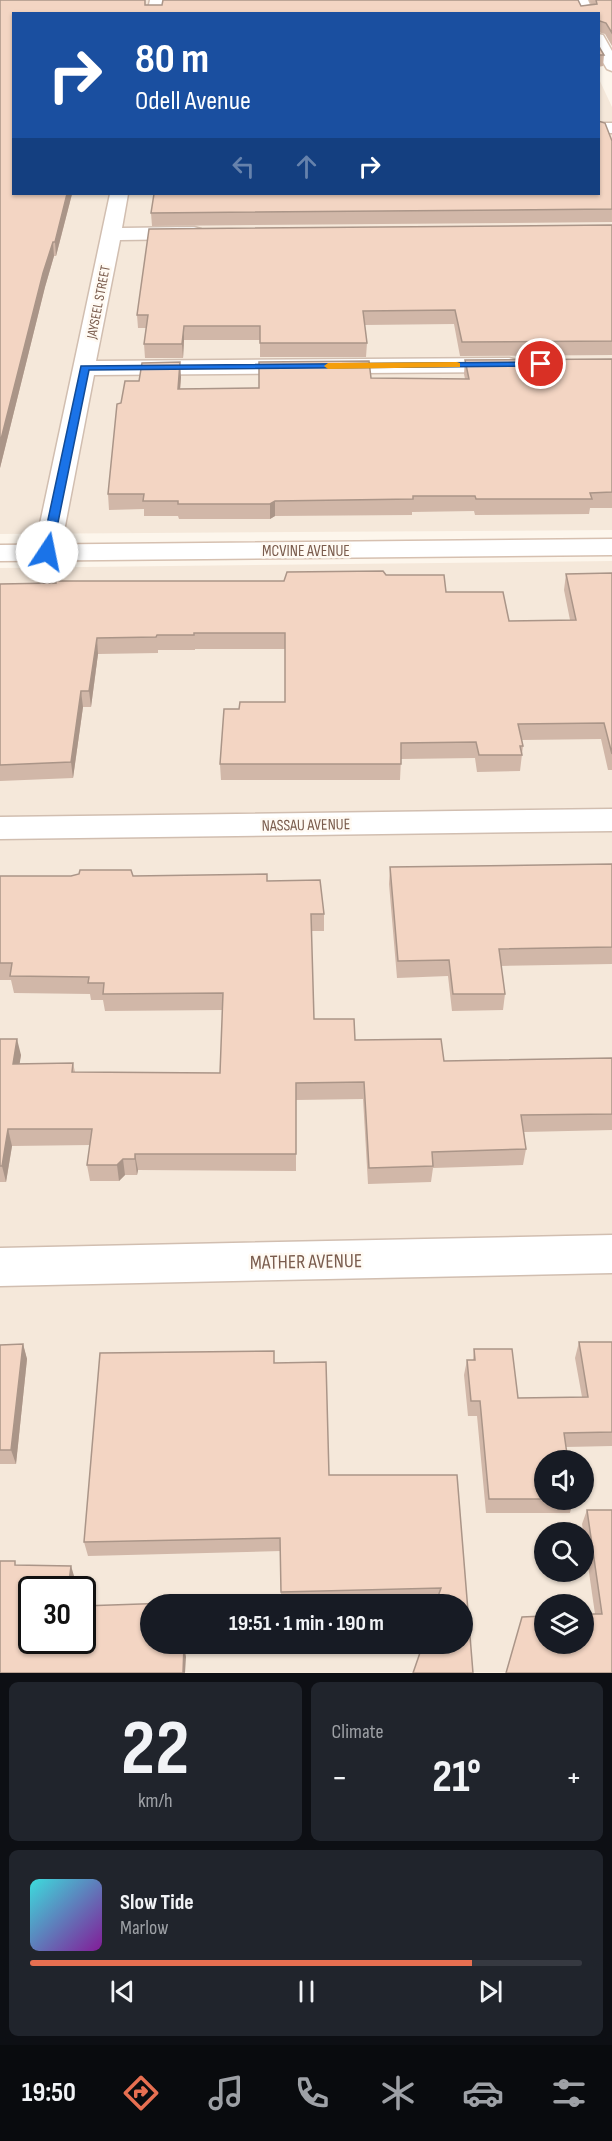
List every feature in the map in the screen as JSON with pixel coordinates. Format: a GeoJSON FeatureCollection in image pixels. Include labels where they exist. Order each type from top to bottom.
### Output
{"type":"FeatureCollection","features":[{"type":"Feature","properties":{"kind":"street"},"geometry":{"type":"LineString","coordinates":[[603,46],[612,66]]}},
{"type":"Feature","properties":{"kind":"street","name":"JAYSEEL STREET"},"geometry":{"type":"LineString","coordinates":[[47,552],[119,195]]}},
{"type":"Feature","properties":{"kind":"street"},"geometry":{"type":"LineString","coordinates":[[111,234],[219,233]]}},
{"type":"Feature","properties":{"kind":"street"},"geometry":{"type":"LineString","coordinates":[[85,368],[529,364]]}},
{"type":"Feature","properties":{"kind":"street","name":"MCVINE AVENUE"},"geometry":{"type":"LineString","coordinates":[[0,553],[612,547]]}},
{"type":"Feature","properties":{"kind":"street","name":"NASSAU AVENUE"},"geometry":{"type":"LineString","coordinates":[[0,828],[612,820]]}},
{"type":"Feature","properties":{"kind":"street","name":"MATHER AVENUE"},"geometry":{"type":"LineString","coordinates":[[0,1267],[612,1254]]}},
{"type":"Feature","properties":{"kind":"shaded area"},"geometry":{"type":"Polygon","coordinates":[[[0,0],[561,0],[12,12],[12,195],[600,195],[600,81],[612,107],[612,530],[0,534],[0,0]]]}},
{"type":"Feature","properties":{"kind":"shaded area"},"geometry":{"type":"Polygon","coordinates":[[[612,561],[612,1673],[0,1673],[0,568],[612,561]]]}},
{"type":"Feature","properties":{"kind":"building"},"geometry":{"type":"Polygon","coordinates":[[[0,0],[145,0],[145,5],[162,5],[163,0],[578,0],[581,6],[597,4],[596,0],[612,0],[612,33],[606,23],[600,21],[600,12],[12,12],[12,195],[67,195],[55,242],[53,242],[43,273],[0,443],[0,0]]]}},
{"type":"Feature","properties":{"kind":"building"},"geometry":{"type":"Polygon","coordinates":[[[600,122],[605,123],[612,141],[612,209],[151,213],[154,195],[600,195],[600,122]]]}},
{"type":"Feature","properties":{"kind":"building"},"geometry":{"type":"Polygon","coordinates":[[[612,225],[612,341],[462,342],[455,310],[363,311],[367,343],[260,343],[260,326],[184,326],[182,344],[144,344],[148,315],[137,315],[149,229],[612,225]]]}},
{"type":"Feature","properties":{"kind":"building"},"geometry":{"type":"Polygon","coordinates":[[[612,359],[612,492],[590,493],[592,499],[476,499],[475,496],[413,496],[413,499],[275,501],[270,504],[178,504],[178,501],[143,501],[144,494],[108,494],[117,404],[121,403],[125,381],[139,381],[142,363],[180,362],[178,389],[259,388],[259,362],[369,361],[371,378],[469,379],[465,360],[612,359]]]}},
{"type":"Feature","properties":{"kind":"building"},"geometry":{"type":"Polygon","coordinates":[[[383,571],[386,575],[444,575],[446,592],[503,592],[509,621],[576,620],[566,574],[612,573],[612,754],[604,723],[518,724],[523,746],[520,746],[522,755],[479,755],[476,742],[401,743],[401,764],[220,764],[224,709],[239,709],[240,702],[285,702],[285,633],[194,633],[194,635],[157,635],[156,637],[97,638],[89,691],[81,691],[71,762],[0,765],[0,584],[56,583],[56,581],[284,581],[287,572],[383,571]]]}},
{"type":"Feature","properties":{"kind":"building"},"geometry":{"type":"Polygon","coordinates":[[[612,864],[612,947],[499,949],[505,994],[453,994],[449,960],[398,961],[390,867],[612,864]]]}},
{"type":"Feature","properties":{"kind":"building"},"geometry":{"type":"Polygon","coordinates":[[[80,870],[131,870],[133,876],[267,874],[267,881],[320,880],[324,914],[311,914],[314,1019],[354,1019],[355,1040],[441,1039],[444,1061],[612,1058],[612,1114],[521,1115],[526,1149],[432,1152],[433,1166],[369,1168],[364,1082],[296,1083],[296,1154],[135,1154],[135,1159],[123,1159],[117,1165],[87,1165],[92,1129],[8,1129],[2,1166],[0,1166],[0,1039],[17,1039],[13,1064],[73,1063],[72,1072],[220,1073],[223,993],[103,994],[104,983],[88,983],[89,977],[10,976],[12,963],[0,963],[0,876],[71,876],[79,874],[80,870]]]}},
{"type":"Feature","properties":{"kind":"building"},"geometry":{"type":"Polygon","coordinates":[[[579,1342],[612,1342],[612,1432],[564,1433],[566,1450],[534,1450],[534,1499],[489,1499],[480,1401],[471,1401],[467,1360],[475,1360],[474,1349],[512,1349],[518,1398],[588,1397],[579,1342]]]}},
{"type":"Feature","properties":{"kind":"building"},"geometry":{"type":"Polygon","coordinates":[[[23,1344],[11,1450],[0,1450],[0,1345],[23,1344]]]}},
{"type":"Feature","properties":{"kind":"building"},"geometry":{"type":"Polygon","coordinates":[[[274,1351],[274,1363],[326,1362],[329,1475],[457,1475],[467,1594],[439,1594],[441,1588],[281,1592],[280,1538],[84,1542],[100,1353],[274,1351]]]}},
{"type":"Feature","properties":{"kind":"building"},"geometry":{"type":"Polygon","coordinates":[[[587,1510],[612,1510],[612,1673],[506,1673],[522,1617],[534,1616],[534,1654],[594,1654],[594,1614],[602,1614],[594,1559],[594,1522],[589,1522],[587,1510]]]}},
{"type":"Feature","properties":{"kind":"building"},"geometry":{"type":"Polygon","coordinates":[[[0,1561],[15,1561],[15,1565],[71,1566],[70,1576],[18,1576],[18,1654],[96,1654],[96,1606],[140,1604],[140,1654],[184,1654],[183,1673],[0,1673],[0,1561]]]}},
{"type":"Feature","properties":{"kind":"building"},"geometry":{"type":"Polygon","coordinates":[[[420,1654],[471,1654],[473,1673],[413,1673],[420,1654]]]}},
{"type":"Feature","properties":{"kind":"slow traffic"},"geometry":{"type":"LineString","coordinates":[[328,366],[457,365]]}},
{"type":"Feature","properties":{"kind":"route"},"geometry":{"type":"LineString","coordinates":[[47,552],[85,368],[541,364]]}}]}
